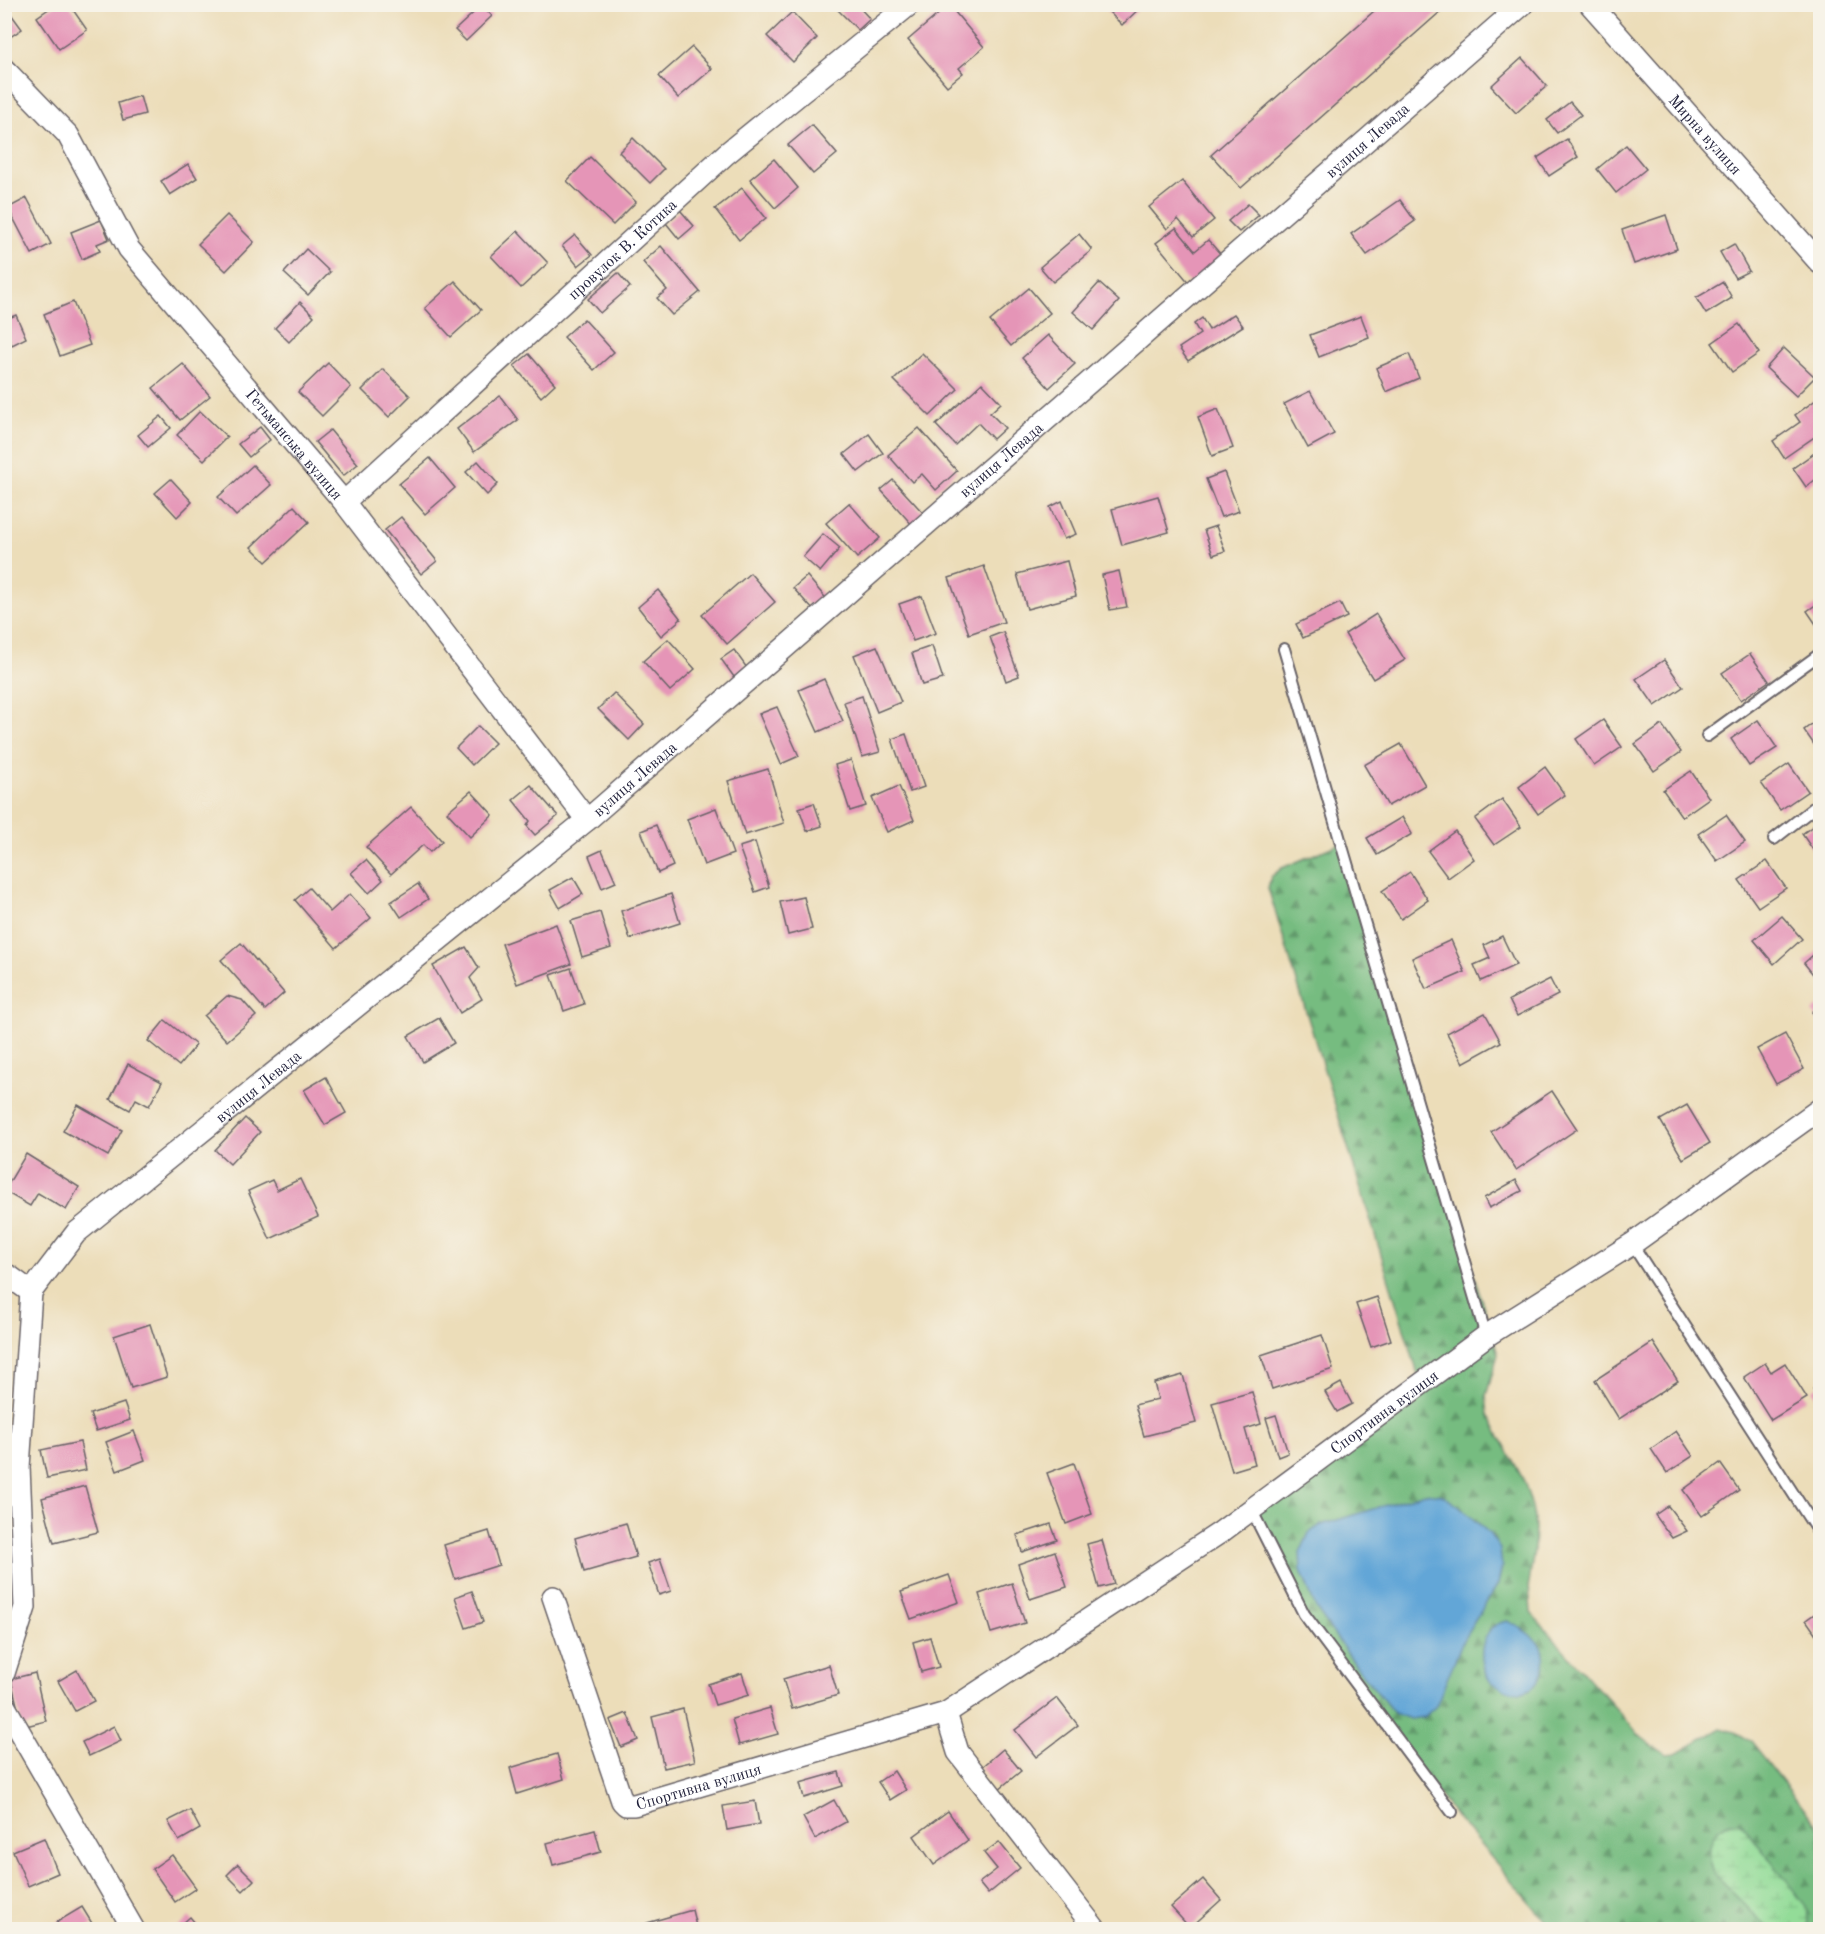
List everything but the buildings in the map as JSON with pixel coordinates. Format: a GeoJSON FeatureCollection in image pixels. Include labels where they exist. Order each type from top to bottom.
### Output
{"type":"FeatureCollection","features":[{"type":"Feature","properties":{"kind":"street","name":"провулок В. Котика"},"geometry":{"type":"LineString","coordinates":[[344,502],[726,154],[910,4]]}},
{"type":"Feature","properties":{"kind":"street","name":"вулиця Левада"},"geometry":{"type":"LineString","coordinates":[[31,1292],[76,1233],[587,820],[1523,4]]}},
{"type":"Feature","properties":{"kind":"street","name":"Мирна вулиця"},"geometry":{"type":"LineString","coordinates":[[1590,4],[1821,263]]}},
{"type":"Feature","properties":{"kind":"street","name":"Гетьманська вулиця"},"geometry":{"type":"LineString","coordinates":[[4,69],[68,135],[129,249],[344,502],[587,820]]}},
{"type":"Feature","properties":{"kind":"street","name":"Спортивна вулиця"},"geometry":{"type":"LineString","coordinates":[[553,1597],[622,1801],[627,1805],[634,1805],[946,1713],[1221,1532],[1486,1336],[1632,1244],[1821,1109]]}},
{"type":"Feature","properties":{"kind":"street"},"geometry":{"type":"LineString","coordinates":[[4,1275],[9,1276],[31,1292],[19,1467],[25,1607],[4,1673]]}},
{"type":"Feature","properties":{"kind":"street"},"geometry":{"type":"LineString","coordinates":[[4,1705],[134,1929]]}},
{"type":"Feature","properties":{"kind":"street"},"geometry":{"type":"LineString","coordinates":[[946,1713],[958,1752],[1096,1929]]}},
{"type":"Feature","properties":{"kind":"lane"},"geometry":{"type":"LineString","coordinates":[[1284,649],[1486,1336]]}},
{"type":"Feature","properties":{"kind":"lane"},"geometry":{"type":"LineString","coordinates":[[1707,736],[1821,654]]}},
{"type":"Feature","properties":{"kind":"lane"},"geometry":{"type":"LineString","coordinates":[[1774,839],[1821,803]]}},
{"type":"Feature","properties":{"kind":"lane"},"geometry":{"type":"LineString","coordinates":[[1632,1244],[1821,1535]]}},
{"type":"Feature","properties":{"kind":"lane"},"geometry":{"type":"LineString","coordinates":[[1251,1509],[1304,1614],[1452,1812]]}},
{"type":"Feature","properties":{"kind":"green space"},"geometry":{"type":"Polygon","coordinates":[[[1341,843],[1498,1354],[1486,1396],[1488,1414],[1524,1481],[1532,1507],[1535,1527],[1529,1584],[1531,1613],[1641,1737],[1667,1755],[1676,1754],[1721,1728],[1735,1732],[1751,1742],[1820,1829],[1820,1929],[1553,1929],[1452,1812],[1304,1614],[1251,1509],[1421,1384],[1268,888],[1271,877],[1282,868],[1341,843]]]}},
{"type":"Feature","properties":{"kind":"green space"},"geometry":{"type":"Polygon","coordinates":[[[1730,1822],[1739,1822],[1746,1829],[1805,1905],[1808,1921],[1804,1929],[1769,1929],[1715,1875],[1710,1860],[1710,1844],[1717,1831],[1730,1822]]]}},
{"type":"Feature","properties":{"kind":"water"},"geometry":{"type":"Polygon","coordinates":[[[1425,1493],[1442,1495],[1456,1504],[1489,1533],[1500,1549],[1502,1567],[1498,1584],[1463,1640],[1436,1706],[1424,1717],[1410,1719],[1394,1713],[1357,1667],[1316,1609],[1301,1570],[1300,1553],[1309,1533],[1321,1525],[1425,1493]]]}},
{"type":"Feature","properties":{"kind":"water"},"geometry":{"type":"Polygon","coordinates":[[[1507,1621],[1523,1629],[1543,1651],[1542,1674],[1535,1685],[1526,1691],[1512,1691],[1490,1681],[1483,1664],[1483,1645],[1486,1637],[1498,1624],[1507,1621]]]}}]}
